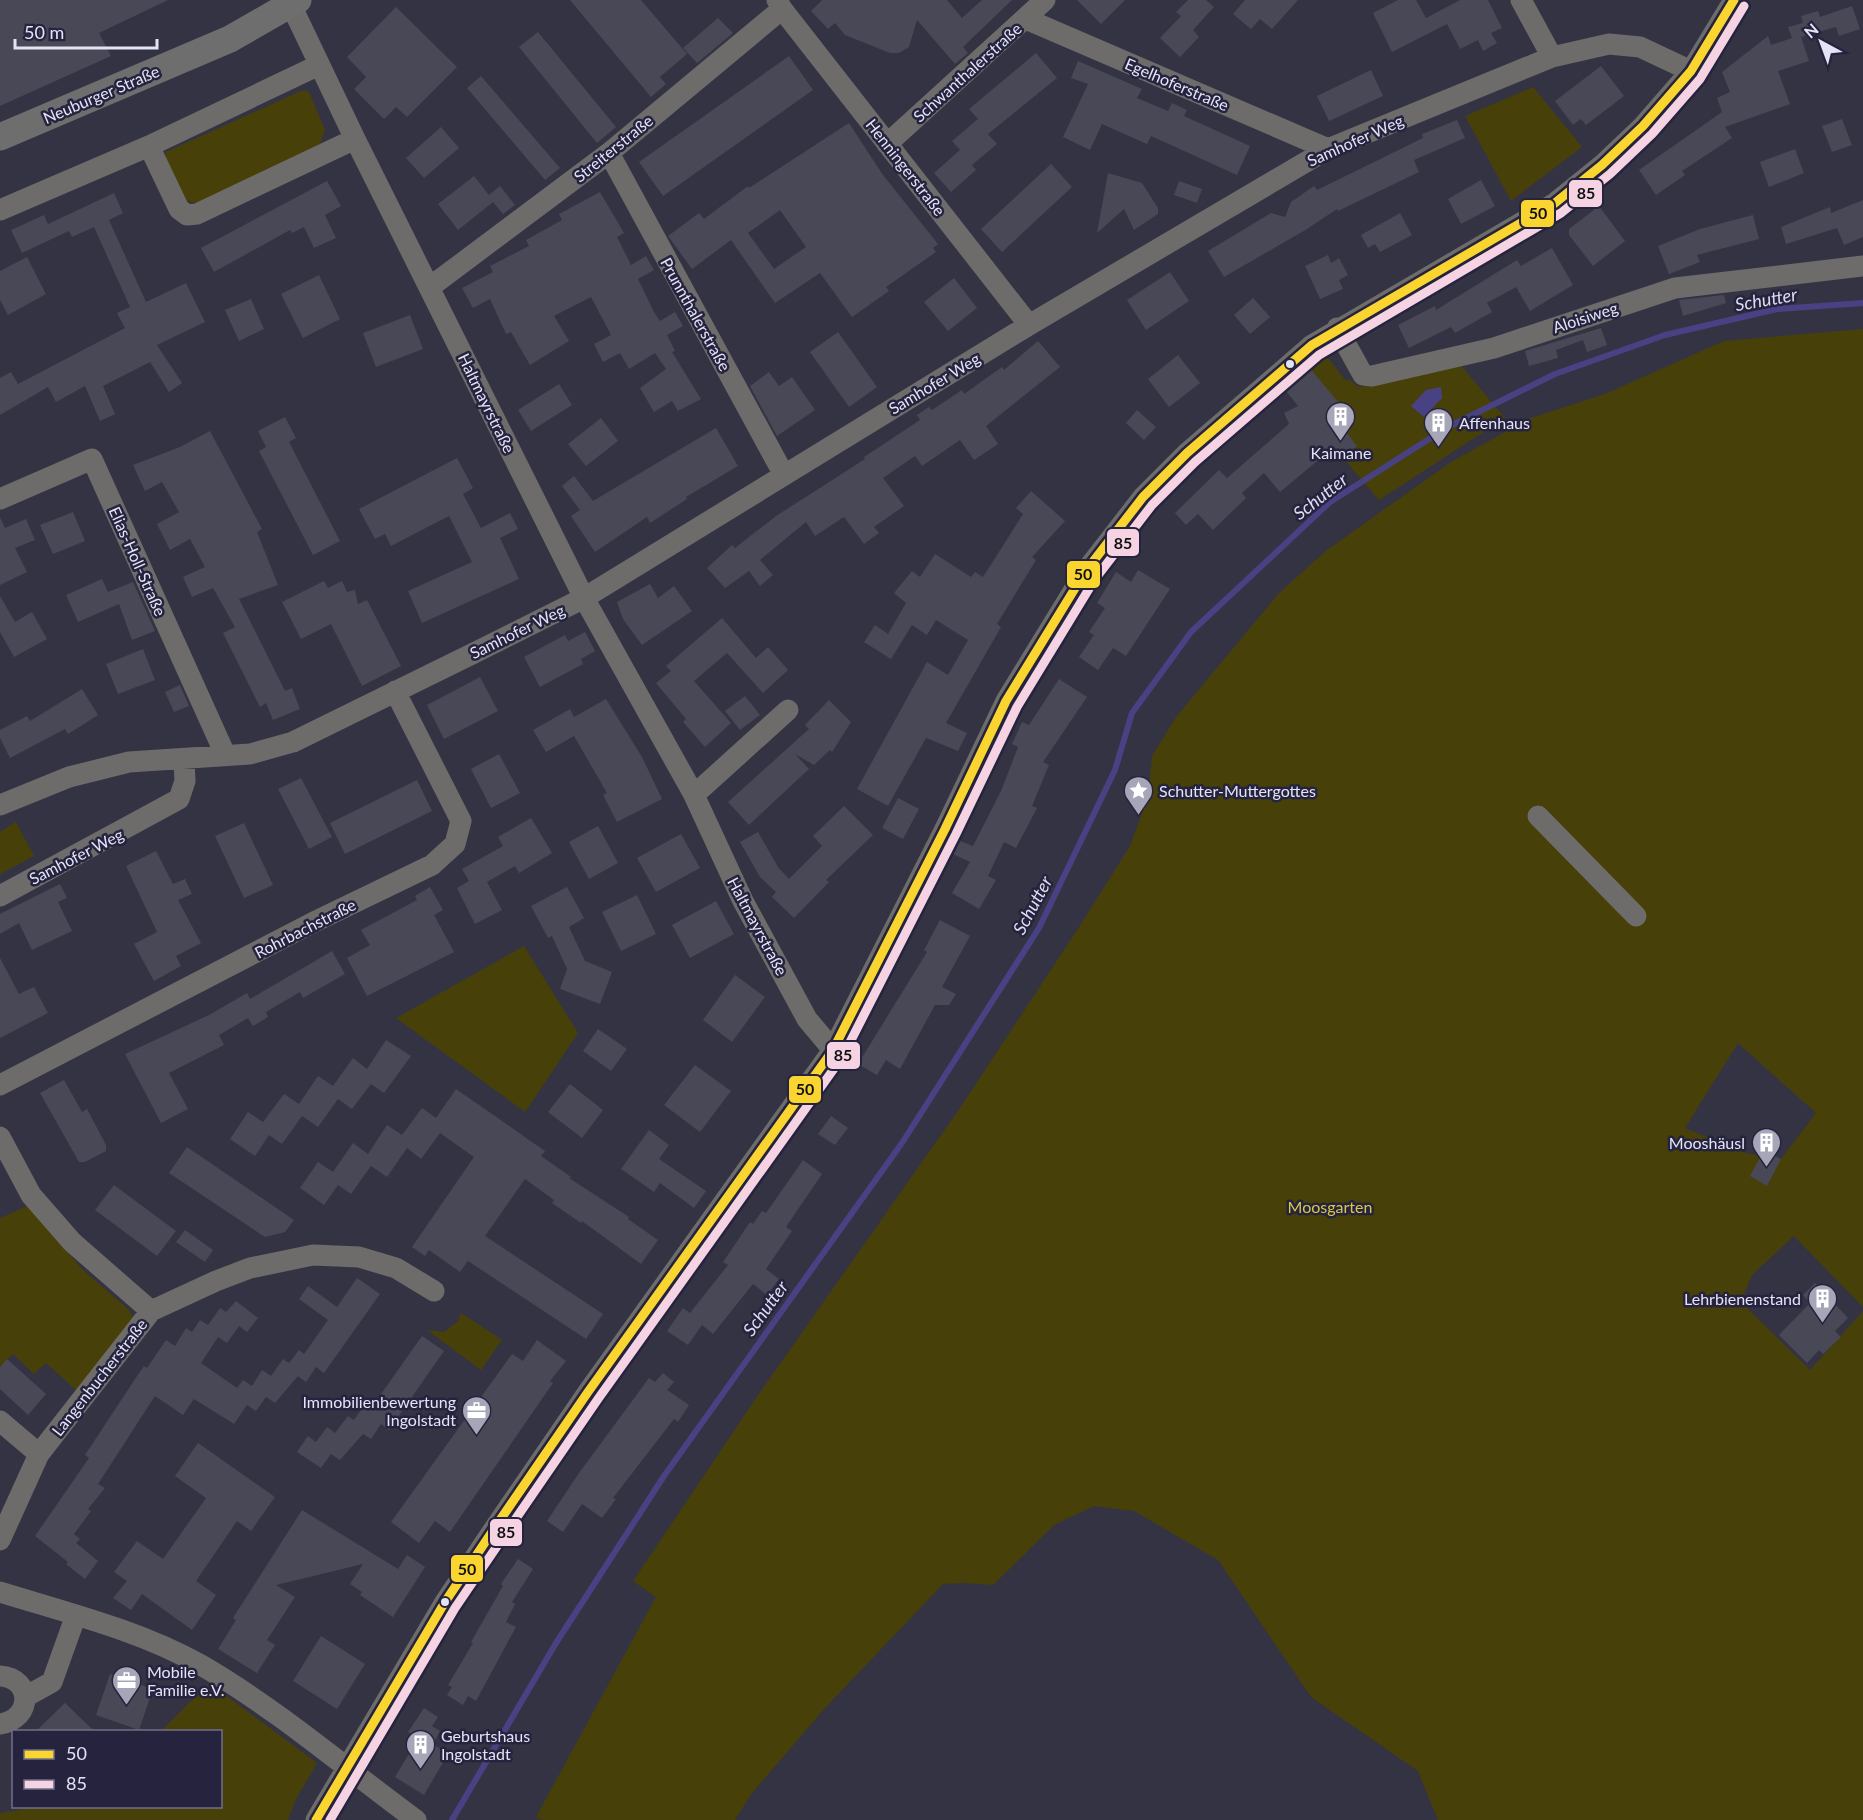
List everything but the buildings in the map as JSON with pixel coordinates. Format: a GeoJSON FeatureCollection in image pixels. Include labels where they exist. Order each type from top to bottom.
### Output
{"type":"FeatureCollection","features":[{"type":"Feature","properties":{"kind":"main road","name":"Neuburger Straße"},"geometry":{"type":"LineString","coordinates":[[0,136],[230,39],[294,2]]}},
{"type":"Feature","properties":{"kind":"street","name":"Schwanthalerstraße"},"geometry":{"type":"LineString","coordinates":[[887,144],[1045,0]]}},
{"type":"Feature","properties":{"kind":"street"},"geometry":{"type":"LineString","coordinates":[[1521,0],[1552,57]]}},
{"type":"Feature","properties":{"kind":"street"},"geometry":{"type":"LineString","coordinates":[[316,1820],[446,1602],[505,1513],[832,1050],[945,830],[1006,701],[1085,572],[1143,497],[1187,453],[1289,364],[1337,328],[1555,203],[1602,165],[1643,126],[1691,71],[1734,0]]}},
{"type":"Feature","properties":{"kind":"street","name":"Haltmayrstraße"},"geometry":{"type":"LineString","coordinates":[[294,2],[319,65],[354,139],[584,598],[694,795],[748,911],[807,1019],[832,1050]]}},
{"type":"Feature","properties":{"kind":"street","name":"Henningerstraße"},"geometry":{"type":"LineString","coordinates":[[779,4],[1029,325]]}},
{"type":"Feature","properties":{"kind":"street","name":"Streiterstraße"},"geometry":{"type":"LineString","coordinates":[[430,287],[609,153],[779,4]]}},
{"type":"Feature","properties":{"kind":"street","name":"Egelhoferstraße"},"geometry":{"type":"LineString","coordinates":[[1026,19],[1328,149]]}},
{"type":"Feature","properties":{"kind":"street","name":"Samhofer Weg"},"geometry":{"type":"LineString","coordinates":[[0,806],[69,777],[129,762],[250,754],[293,742],[584,598],[1029,325],[1328,149],[1552,57],[1609,44],[1640,47],[1691,71]]}},
{"type":"Feature","properties":{"kind":"street"},"geometry":{"type":"LineString","coordinates":[[0,210],[149,146],[319,65]]}},
{"type":"Feature","properties":{"kind":"street"},"geometry":{"type":"LineString","coordinates":[[149,146],[179,209],[187,214],[197,214],[354,139]]}},
{"type":"Feature","properties":{"kind":"street","name":"Prunnthalerstraße"},"geometry":{"type":"LineString","coordinates":[[609,153],[784,475]]}},
{"type":"Feature","properties":{"kind":"street","name":"Aloisiweg"},"geometry":{"type":"LineString","coordinates":[[1337,328],[1363,375],[1372,376],[1494,348],[1675,288],[1863,266]]}},
{"type":"Feature","properties":{"kind":"street","name":"Elias-Holl-Straße"},"geometry":{"type":"LineString","coordinates":[[0,499],[92,459],[225,754]]}},
{"type":"Feature","properties":{"kind":"street","name":"Rohrbachstraße"},"geometry":{"type":"LineString","coordinates":[[0,1085],[312,923],[432,865],[455,844],[461,821],[395,691]]}},
{"type":"Feature","properties":{"kind":"street"},"geometry":{"type":"LineString","coordinates":[[694,795],[788,710]]}},
{"type":"Feature","properties":{"kind":"street","name":"Samhofer Weg"},"geometry":{"type":"LineString","coordinates":[[0,896],[179,799],[185,781],[184,760]]}},
{"type":"Feature","properties":{"kind":"street"},"geometry":{"type":"LineString","coordinates":[[1538,816],[1636,916]]}},
{"type":"Feature","properties":{"kind":"street"},"geometry":{"type":"LineString","coordinates":[[0,1137],[32,1195],[72,1242],[152,1311]]}},
{"type":"Feature","properties":{"kind":"street","name":"Langenbucherstraße"},"geometry":{"type":"LineString","coordinates":[[0,1540],[39,1454],[152,1311],[250,1268],[313,1255],[359,1257],[396,1268],[434,1291]]}},
{"type":"Feature","properties":{"kind":"street"},"geometry":{"type":"LineString","coordinates":[[0,1421],[39,1454]]}},
{"type":"Feature","properties":{"kind":"street"},"geometry":{"type":"LineString","coordinates":[[0,1592],[121,1628],[201,1665],[261,1704],[416,1820]]}},
{"type":"Feature","properties":{"kind":"street"},"geometry":{"type":"LineString","coordinates":[[25,1697],[52,1682],[76,1615]]}},
{"type":"Feature","properties":{"kind":"street"},"geometry":{"type":"LineString","coordinates":[[0,1676],[18,1683],[25,1697],[21,1713],[16,1719],[0,1724]]}},
{"type":"Feature","properties":{"kind":"green space"},"geometry":{"type":"Polygon","coordinates":[[[1533,87],[1582,147],[1511,201],[1465,116],[1533,87]]]}},
{"type":"Feature","properties":{"kind":"green space"},"geometry":{"type":"Polygon","coordinates":[[[303,90],[309,92],[325,130],[320,144],[203,204],[183,200],[164,162],[166,152],[303,90]]]}},
{"type":"Feature","properties":{"kind":"green space","name":"Moosgarten"},"geometry":{"type":"Polygon","coordinates":[[[1863,329],[1863,1307],[1794,1236],[1752,1275],[1741,1302],[1810,1370],[1863,1311],[1863,1820],[1438,1820],[1418,1771],[1311,1697],[1218,1560],[1134,1511],[1094,1506],[1054,1525],[993,1585],[943,1584],[826,1707],[752,1793],[735,1820],[543,1820],[536,1817],[656,1597],[633,1581],[756,1398],[962,1105],[1081,924],[1130,846],[1148,797],[1152,756],[1176,717],[1279,593],[1327,550],[1451,462],[1531,418],[1605,394],[1724,341],[1863,329]],[[1738,1043],[1685,1128],[1745,1153],[1781,1159],[1816,1113],[1738,1043]]]}},
{"type":"Feature","properties":{"kind":"green space"},"geometry":{"type":"Polygon","coordinates":[[[1321,356],[1329,359],[1346,381],[1349,379],[1362,387],[1459,363],[1505,418],[1379,500],[1282,387],[1321,356]]]}},
{"type":"Feature","properties":{"kind":"green space"},"geometry":{"type":"Polygon","coordinates":[[[16,822],[34,856],[0,874],[0,832],[16,822]]]}},
{"type":"Feature","properties":{"kind":"green space"},"geometry":{"type":"Polygon","coordinates":[[[524,946],[578,1033],[525,1112],[396,1018],[524,946]]]}},
{"type":"Feature","properties":{"kind":"green space"},"geometry":{"type":"Polygon","coordinates":[[[27,1206],[83,1270],[129,1310],[133,1317],[77,1391],[46,1363],[34,1374],[13,1354],[0,1367],[0,1218],[27,1206]]]}},
{"type":"Feature","properties":{"kind":"green space"},"geometry":{"type":"Polygon","coordinates":[[[461,1313],[502,1340],[481,1370],[427,1330],[444,1332],[458,1321],[461,1313]]]}},
{"type":"Feature","properties":{"kind":"green space"},"geometry":{"type":"Polygon","coordinates":[[[209,1683],[317,1763],[296,1799],[288,1820],[0,1820],[0,1813],[31,1808],[222,1808],[222,1730],[162,1730],[209,1683]]]}},
{"type":"Feature","properties":{"kind":"shaded area"},"geometry":{"type":"Polygon","coordinates":[[[1441,387],[1442,398],[1424,417],[1411,406],[1426,390],[1441,387]]]}},
{"type":"Feature","properties":{"kind":"waterway","name":"Schutter"},"geometry":{"type":"LineString","coordinates":[[452,1820],[556,1643],[664,1476],[902,1143],[1039,928],[1115,770],[1132,713],[1191,632],[1330,502],[1448,427],[1555,374],[1665,335],[1777,309],[1863,303]]}},
{"type":"Feature","properties":{"kind":"transit line","name":"50"},"geometry":{"type":"LineString","coordinates":[[316,1820],[445,1602],[498,1523],[588,1392],[833,1050],[945,829],[1006,701],[1085,572],[1143,497],[1187,453],[1312,345],[1555,203],[1602,165],[1643,126],[1691,71],[1734,0]]}},
{"type":"Feature","properties":{"kind":"transit line","name":"85"},"geometry":{"type":"LineString","coordinates":[[330,1820],[455,1608],[598,1399],[843,1056],[956,834],[1017,707],[1095,579],[1152,505],[1195,462],[1319,355],[1561,213],[1610,174],[1652,134],[1700,79],[1744,6]]}},
{"type":"Feature","properties":{"kind":"place","name":"Kaimane"},"geometry":{"type":"Point","coordinates":[1341,442]}},
{"type":"Feature","properties":{"kind":"place","name":"Affenhaus"},"geometry":{"type":"Point","coordinates":[1438,448]}},
{"type":"Feature","properties":{"kind":"place","name":"Schutter-Muttergottes"},"geometry":{"type":"Point","coordinates":[1138,816]}},
{"type":"Feature","properties":{"kind":"place","name":"Mooshäusl"},"geometry":{"type":"Point","coordinates":[1766,1168]}},
{"type":"Feature","properties":{"kind":"place","name":"Lehrbienenstand"},"geometry":{"type":"Point","coordinates":[1822,1324]}},
{"type":"Feature","properties":{"kind":"place","name":"Immobilienbewertung Ingolstadt"},"geometry":{"type":"Point","coordinates":[477,1436]}},
{"type":"Feature","properties":{"kind":"place","name":"Mobile Familie e.V."},"geometry":{"type":"Point","coordinates":[126,1706]}},
{"type":"Feature","properties":{"kind":"place","name":"Geburtshaus Ingolstadt"},"geometry":{"type":"Point","coordinates":[420,1770]}}]}
